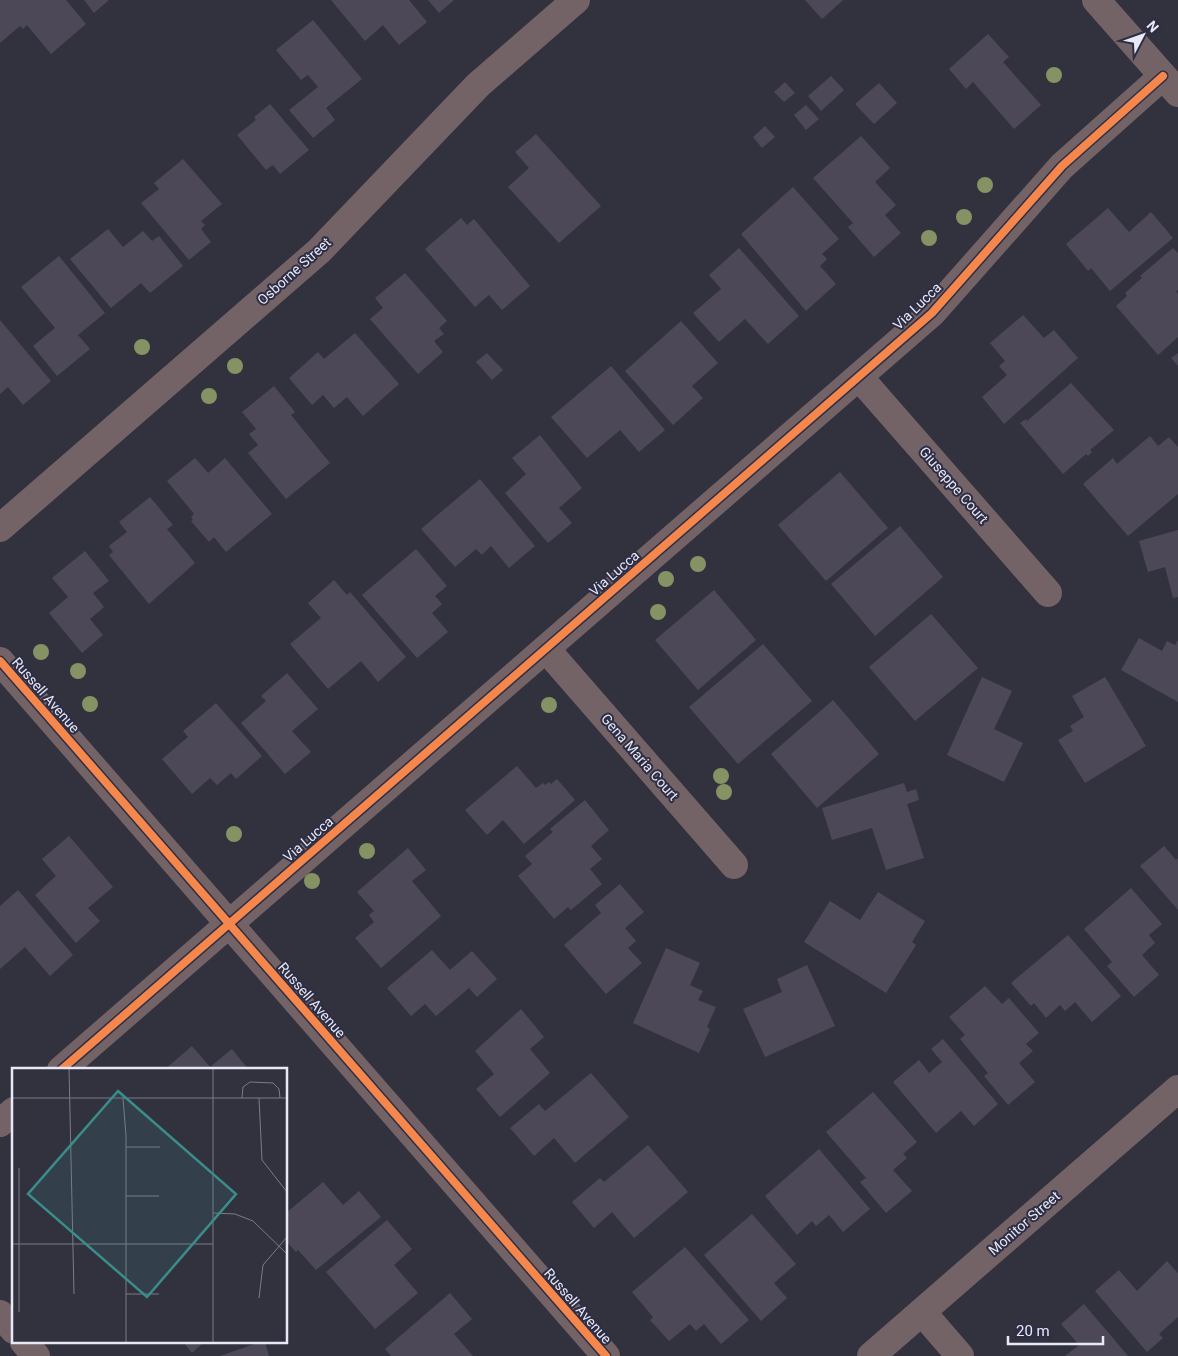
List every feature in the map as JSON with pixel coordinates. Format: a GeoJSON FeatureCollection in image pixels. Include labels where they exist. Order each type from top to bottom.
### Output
{"type":"FeatureCollection","features":[{"type":"Feature","properties":{"kind":"street","name":"Osborne Street"},"geometry":{"type":"LineString","coordinates":[[0,528],[319,251],[478,85],[576,0]]}},
{"type":"Feature","properties":{"kind":"street"},"geometry":{"type":"LineString","coordinates":[[1096,0],[1170,85]]}},
{"type":"Feature","properties":{"kind":"street","name":"Via Lucca"},"geometry":{"type":"LineString","coordinates":[[63,1068],[932,312],[1062,166],[1170,85]]}},
{"type":"Feature","properties":{"kind":"street","name":"Giuseppe Court"},"geometry":{"type":"LineString","coordinates":[[859,376],[1048,593]]}},
{"type":"Feature","properties":{"kind":"street","name":"Gena Maria Court"},"geometry":{"type":"LineString","coordinates":[[546,649],[734,865]]}},
{"type":"Feature","properties":{"kind":"street","name":"Russell Avenue"},"geometry":{"type":"LineString","coordinates":[[0,661],[606,1356]]}},
{"type":"Feature","properties":{"kind":"street","name":"Monitor Street"},"geometry":{"type":"LineString","coordinates":[[871,1356],[1178,1089]]}},
{"type":"Feature","properties":{"kind":"street"},"geometry":{"type":"LineString","coordinates":[[0,1123],[12,1113]]}},
{"type":"Feature","properties":{"kind":"street"},"geometry":{"type":"LineString","coordinates":[[922,1312],[960,1356]]}},
{"type":"Feature","properties":{"kind":"street"},"geometry":{"type":"LineString","coordinates":[[0,1314],[12,1328]]}},
{"type":"Feature","properties":{"kind":"street"},"geometry":{"type":"LineString","coordinates":[[26,1344],[36,1356]]}},
{"type":"Feature","properties":{"kind":"building"},"geometry":{"type":"Polygon","coordinates":[[[0,0],[66,0],[86,24],[51,54],[27,25],[23,29],[20,26],[0,43],[0,0]]]}},
{"type":"Feature","properties":{"kind":"building"},"geometry":{"type":"Polygon","coordinates":[[[84,0],[109,0],[94,13],[84,0]]]}},
{"type":"Feature","properties":{"kind":"building"},"geometry":{"type":"Polygon","coordinates":[[[331,0],[409,0],[427,22],[399,45],[383,25],[365,41],[331,0]]]}},
{"type":"Feature","properties":{"kind":"building"},"geometry":{"type":"Polygon","coordinates":[[[428,0],[454,0],[439,13],[428,0]]]}},
{"type":"Feature","properties":{"kind":"building"},"geometry":{"type":"Polygon","coordinates":[[[805,0],[843,0],[822,19],[805,0]]]}},
{"type":"Feature","properties":{"kind":"building"},"geometry":{"type":"Polygon","coordinates":[[[313,20],[362,79],[326,108],[335,120],[313,138],[289,110],[318,87],[308,75],[301,80],[276,50],[313,20]]]}},
{"type":"Feature","properties":{"kind":"building"},"geometry":{"type":"Polygon","coordinates":[[[988,34],[1009,57],[1003,62],[1041,105],[1014,129],[973,82],[966,89],[949,69],[988,34]]]}},
{"type":"Feature","properties":{"kind":"building"},"geometry":{"type":"Polygon","coordinates":[[[831,76],[844,90],[821,111],[808,96],[831,76]]]}},
{"type":"Feature","properties":{"kind":"building"},"geometry":{"type":"Polygon","coordinates":[[[785,82],[795,93],[784,102],[774,92],[785,82]]]}},
{"type":"Feature","properties":{"kind":"building"},"geometry":{"type":"Polygon","coordinates":[[[879,83],[897,103],[874,124],[855,104],[879,83]]]}},
{"type":"Feature","properties":{"kind":"building"},"geometry":{"type":"Polygon","coordinates":[[[270,104],[309,150],[280,174],[273,165],[266,170],[237,135],[256,120],[254,117],[270,104]]]}},
{"type":"Feature","properties":{"kind":"building"},"geometry":{"type":"Polygon","coordinates":[[[806,105],[819,119],[806,130],[794,115],[806,105]]]}},
{"type":"Feature","properties":{"kind":"building"},"geometry":{"type":"Polygon","coordinates":[[[765,126],[775,137],[762,148],[753,137],[765,126]]]}},
{"type":"Feature","properties":{"kind":"building"},"geometry":{"type":"Polygon","coordinates":[[[536,134],[601,206],[559,243],[508,187],[529,168],[515,152],[536,134]]]}},
{"type":"Feature","properties":{"kind":"building"},"geometry":{"type":"Polygon","coordinates":[[[861,136],[890,168],[875,182],[896,205],[885,215],[901,233],[874,257],[848,227],[853,223],[813,178],[861,136]]]}},
{"type":"Feature","properties":{"kind":"building"},"geometry":{"type":"Polygon","coordinates":[[[183,159],[222,204],[201,221],[205,225],[201,229],[211,242],[189,260],[141,203],[159,189],[154,183],[183,159]]]}},
{"type":"Feature","properties":{"kind":"building"},"geometry":{"type":"Polygon","coordinates":[[[793,187],[839,239],[822,254],[827,259],[820,266],[836,284],[806,311],[741,234],[793,187]]]}},
{"type":"Feature","properties":{"kind":"building"},"geometry":{"type":"Polygon","coordinates":[[[1108,208],[1129,232],[1151,212],[1173,238],[1110,291],[1091,268],[1088,271],[1066,244],[1108,208]]]}},
{"type":"Feature","properties":{"kind":"building"},"geometry":{"type":"Polygon","coordinates":[[[461,218],[467,225],[474,219],[530,286],[502,310],[489,295],[475,307],[425,249],[461,218]]]}},
{"type":"Feature","properties":{"kind":"building"},"geometry":{"type":"Polygon","coordinates":[[[108,229],[123,247],[143,231],[152,241],[159,236],[183,266],[150,293],[141,283],[111,308],[70,259],[108,229]]]}},
{"type":"Feature","properties":{"kind":"building"},"geometry":{"type":"Polygon","coordinates":[[[739,248],[799,316],[768,344],[745,319],[719,342],[693,313],[721,289],[709,275],[739,248]]]}},
{"type":"Feature","properties":{"kind":"building"},"geometry":{"type":"Polygon","coordinates":[[[1173,248],[1178,253],[1178,290],[1176,291],[1178,294],[1178,337],[1158,355],[1116,306],[1127,296],[1125,293],[1142,278],[1140,276],[1173,248]]]}},
{"type":"Feature","properties":{"kind":"building"},"geometry":{"type":"Polygon","coordinates":[[[59,256],[105,313],[78,335],[90,349],[57,376],[33,346],[55,328],[21,287],[59,256]]]}},
{"type":"Feature","properties":{"kind":"building"},"geometry":{"type":"Polygon","coordinates":[[[405,273],[447,321],[439,328],[444,334],[434,341],[443,352],[418,374],[370,319],[383,308],[375,298],[405,273]]]}},
{"type":"Feature","properties":{"kind":"building"},"geometry":{"type":"Polygon","coordinates":[[[1023,315],[1044,338],[1054,330],[1078,358],[1004,424],[982,397],[1007,375],[999,366],[1005,361],[990,343],[1023,315]]]}},
{"type":"Feature","properties":{"kind":"building"},"geometry":{"type":"Polygon","coordinates":[[[0,320],[51,381],[23,405],[8,387],[0,394],[0,320]]]}},
{"type":"Feature","properties":{"kind":"building"},"geometry":{"type":"Polygon","coordinates":[[[681,321],[718,363],[692,386],[703,398],[673,425],[625,371],[681,321]]]}},
{"type":"Feature","properties":{"kind":"building"},"geometry":{"type":"Polygon","coordinates":[[[355,333],[399,384],[363,416],[347,397],[334,408],[323,395],[312,405],[289,378],[318,352],[324,359],[355,333]]]}},
{"type":"Feature","properties":{"kind":"building"},"geometry":{"type":"Polygon","coordinates":[[[487,353],[503,370],[492,380],[476,362],[487,353]]]}},
{"type":"Feature","properties":{"kind":"building"},"geometry":{"type":"Polygon","coordinates":[[[1178,353],[1178,366],[1171,358],[1178,353]]]}},
{"type":"Feature","properties":{"kind":"building"},"geometry":{"type":"Polygon","coordinates":[[[611,366],[665,430],[639,452],[620,430],[587,458],[551,417],[611,366]]]}},
{"type":"Feature","properties":{"kind":"building"},"geometry":{"type":"Polygon","coordinates":[[[1071,383],[1114,430],[1090,450],[1092,452],[1088,456],[1086,454],[1063,474],[1020,423],[1026,419],[1027,421],[1071,383]]]}},
{"type":"Feature","properties":{"kind":"building"},"geometry":{"type":"Polygon","coordinates":[[[274,386],[295,412],[291,415],[330,463],[286,499],[248,453],[258,445],[249,434],[256,429],[242,412],[274,386]]]}},
{"type":"Feature","properties":{"kind":"building"},"geometry":{"type":"Polygon","coordinates":[[[540,435],[582,488],[559,508],[572,523],[548,543],[505,493],[526,474],[512,458],[540,435]]]}},
{"type":"Feature","properties":{"kind":"building"},"geometry":{"type":"Polygon","coordinates":[[[1150,436],[1158,446],[1169,437],[1178,447],[1178,494],[1128,536],[1083,484],[1113,458],[1117,464],[1150,436]]]}},
{"type":"Feature","properties":{"kind":"building"},"geometry":{"type":"Polygon","coordinates":[[[195,458],[208,473],[225,458],[272,514],[226,552],[214,537],[209,542],[191,521],[193,520],[191,517],[194,514],[167,481],[195,458]]]}},
{"type":"Feature","properties":{"kind":"building"},"geometry":{"type":"Polygon","coordinates":[[[840,472],[888,528],[826,581],[778,525],[840,472]]]}},
{"type":"Feature","properties":{"kind":"building"},"geometry":{"type":"Polygon","coordinates":[[[480,479],[535,546],[509,568],[491,546],[482,555],[476,549],[455,567],[421,529],[480,479]]]}},
{"type":"Feature","properties":{"kind":"building"},"geometry":{"type":"Polygon","coordinates":[[[150,497],[173,525],[167,529],[195,563],[149,604],[109,555],[113,552],[109,546],[127,532],[119,522],[150,497]]]}},
{"type":"Feature","properties":{"kind":"building"},"geometry":{"type":"Polygon","coordinates":[[[900,526],[943,577],[875,636],[831,584],[900,526]]]}},
{"type":"Feature","properties":{"kind":"building"},"geometry":{"type":"Polygon","coordinates":[[[1178,530],[1178,597],[1173,598],[1165,567],[1148,572],[1139,541],[1178,530]]]}},
{"type":"Feature","properties":{"kind":"building"},"geometry":{"type":"Polygon","coordinates":[[[416,549],[447,586],[435,596],[442,604],[432,613],[448,632],[417,658],[362,595],[416,549]]]}},
{"type":"Feature","properties":{"kind":"building"},"geometry":{"type":"Polygon","coordinates":[[[85,551],[109,581],[93,593],[104,607],[90,619],[103,635],[82,653],[49,613],[68,597],[52,578],[85,551]]]}},
{"type":"Feature","properties":{"kind":"building"},"geometry":{"type":"Polygon","coordinates":[[[334,580],[347,595],[350,592],[406,657],[378,682],[361,661],[328,689],[290,644],[321,618],[308,603],[334,580]]]}},
{"type":"Feature","properties":{"kind":"building"},"geometry":{"type":"Polygon","coordinates":[[[714,590],[756,640],[698,690],[655,640],[714,590]]]}},
{"type":"Feature","properties":{"kind":"building"},"geometry":{"type":"Polygon","coordinates":[[[931,614],[978,668],[915,721],[869,667],[931,614]]]}},
{"type":"Feature","properties":{"kind":"building"},"geometry":{"type":"Polygon","coordinates":[[[1139,638],[1162,651],[1167,641],[1175,645],[1178,640],[1178,702],[1121,670],[1139,638]]]}},
{"type":"Feature","properties":{"kind":"building"},"geometry":{"type":"Polygon","coordinates":[[[763,644],[812,701],[738,764],[689,707],[763,644]]]}},
{"type":"Feature","properties":{"kind":"building"},"geometry":{"type":"Polygon","coordinates":[[[287,673],[318,709],[292,731],[311,752],[285,774],[241,723],[266,701],[261,696],[287,673]]]}},
{"type":"Feature","properties":{"kind":"building"},"geometry":{"type":"Polygon","coordinates":[[[982,677],[1012,691],[994,729],[1023,743],[1004,782],[947,755],[982,677]]]}},
{"type":"Feature","properties":{"kind":"building"},"geometry":{"type":"Polygon","coordinates":[[[1105,677],[1146,746],[1085,783],[1058,740],[1073,731],[1070,726],[1084,717],[1072,696],[1105,677]]]}},
{"type":"Feature","properties":{"kind":"building"},"geometry":{"type":"Polygon","coordinates":[[[833,700],[879,754],[817,808],[771,754],[833,700]]]}},
{"type":"Feature","properties":{"kind":"building"},"geometry":{"type":"Polygon","coordinates":[[[216,703],[262,756],[236,779],[231,773],[217,785],[210,778],[192,794],[162,759],[188,737],[183,731],[216,703]]]}},
{"type":"Feature","properties":{"kind":"building"},"geometry":{"type":"Polygon","coordinates":[[[517,766],[536,788],[543,783],[545,785],[549,782],[551,784],[557,779],[575,800],[524,844],[503,820],[487,835],[465,810],[517,766]]]}},
{"type":"Feature","properties":{"kind":"building"},"geometry":{"type":"Polygon","coordinates":[[[904,783],[907,792],[916,789],[919,800],[907,804],[924,858],[886,870],[872,828],[832,840],[822,808],[904,783]]]}},
{"type":"Feature","properties":{"kind":"building"},"geometry":{"type":"Polygon","coordinates":[[[585,800],[609,830],[591,846],[602,859],[590,869],[602,884],[571,910],[568,907],[554,919],[518,876],[532,864],[525,856],[553,832],[550,829],[585,800]]]}},
{"type":"Feature","properties":{"kind":"building"},"geometry":{"type":"Polygon","coordinates":[[[69,836],[113,887],[88,908],[100,921],[76,943],[35,895],[56,876],[42,859],[69,836]]]}},
{"type":"Feature","properties":{"kind":"building"},"geometry":{"type":"Polygon","coordinates":[[[1164,846],[1176,860],[1178,858],[1178,910],[1140,866],[1164,846]]]}},
{"type":"Feature","properties":{"kind":"building"},"geometry":{"type":"Polygon","coordinates":[[[408,848],[426,870],[412,881],[441,916],[381,968],[355,938],[374,922],[369,915],[374,911],[357,892],[408,848]]]}},
{"type":"Feature","properties":{"kind":"building"},"geometry":{"type":"Polygon","coordinates":[[[620,884],[644,912],[625,928],[636,941],[628,948],[642,963],[606,994],[564,945],[601,913],[595,905],[620,884]]]}},
{"type":"Feature","properties":{"kind":"building"},"geometry":{"type":"Polygon","coordinates":[[[1131,888],[1162,924],[1149,935],[1155,943],[1142,955],[1159,975],[1134,997],[1107,966],[1112,962],[1084,929],[1131,888]]]}},
{"type":"Feature","properties":{"kind":"building"},"geometry":{"type":"Polygon","coordinates":[[[18,890],[73,955],[50,976],[25,947],[0,969],[0,906],[18,890]]]}},
{"type":"Feature","properties":{"kind":"building"},"geometry":{"type":"Polygon","coordinates":[[[878,892],[925,921],[912,942],[916,945],[886,993],[804,942],[830,901],[860,920],[878,892]]]}},
{"type":"Feature","properties":{"kind":"building"},"geometry":{"type":"Polygon","coordinates":[[[1068,935],[1121,996],[1092,1022],[1075,1002],[1065,1011],[1060,1005],[1046,1018],[1034,1003],[1031,1006],[1011,983],[1068,935]]]}},
{"type":"Feature","properties":{"kind":"building"},"geometry":{"type":"Polygon","coordinates":[[[666,948],[700,963],[690,985],[703,991],[698,1000],[716,1007],[707,1027],[710,1029],[699,1053],[633,1023],[666,948]]]}},
{"type":"Feature","properties":{"kind":"building"},"geometry":{"type":"Polygon","coordinates":[[[432,950],[450,970],[472,951],[497,979],[477,997],[469,988],[436,1016],[425,1004],[411,1016],[387,988],[432,950]]]}},
{"type":"Feature","properties":{"kind":"building"},"geometry":{"type":"Polygon","coordinates":[[[807,965],[835,1026],[765,1057],[743,1009],[782,992],[777,979],[807,965]]]}},
{"type":"Feature","properties":{"kind":"building"},"geometry":{"type":"Polygon","coordinates":[[[985,986],[1002,1004],[1009,998],[1039,1033],[1026,1044],[1033,1051],[1019,1063],[1035,1082],[1008,1105],[984,1076],[988,1073],[960,1039],[965,1035],[949,1017],[985,986]]]}},
{"type":"Feature","properties":{"kind":"building"},"geometry":{"type":"Polygon","coordinates":[[[521,1009],[544,1037],[530,1049],[550,1073],[500,1117],[476,1089],[494,1074],[475,1051],[521,1009]]]}},
{"type":"Feature","properties":{"kind":"building"},"geometry":{"type":"Polygon","coordinates":[[[943,1039],[998,1104],[974,1126],[961,1111],[936,1133],[893,1082],[919,1060],[929,1073],[942,1062],[931,1049],[943,1039]]]}},
{"type":"Feature","properties":{"kind":"building"},"geometry":{"type":"Polygon","coordinates":[[[192,1046],[210,1067],[232,1049],[247,1068],[166,1068],[192,1046]]]}},
{"type":"Feature","properties":{"kind":"building"},"geometry":{"type":"Polygon","coordinates":[[[591,1073],[629,1117],[575,1163],[554,1138],[534,1156],[510,1128],[539,1104],[545,1111],[591,1073]]]}},
{"type":"Feature","properties":{"kind":"building"},"geometry":{"type":"Polygon","coordinates":[[[873,1092],[917,1142],[903,1154],[907,1158],[893,1170],[912,1191],[886,1213],[860,1182],[866,1178],[826,1132],[873,1092]]]}},
{"type":"Feature","properties":{"kind":"building"},"geometry":{"type":"Polygon","coordinates":[[[648,1145],[688,1192],[634,1238],[612,1212],[594,1228],[572,1202],[600,1178],[604,1182],[648,1145]]]}},
{"type":"Feature","properties":{"kind":"building"},"geometry":{"type":"Polygon","coordinates":[[[819,1149],[870,1209],[843,1232],[829,1215],[816,1226],[812,1221],[797,1235],[765,1196],[819,1149]]]}},
{"type":"Feature","properties":{"kind":"building"},"geometry":{"type":"Polygon","coordinates":[[[323,1182],[343,1205],[359,1191],[381,1217],[316,1270],[298,1250],[296,1252],[288,1243],[288,1211],[323,1182]]]}},
{"type":"Feature","properties":{"kind":"building"},"geometry":{"type":"Polygon","coordinates":[[[752,1214],[796,1264],[774,1283],[787,1298],[761,1321],[704,1255],[752,1214]]]}},
{"type":"Feature","properties":{"kind":"building"},"geometry":{"type":"Polygon","coordinates":[[[387,1220],[412,1249],[394,1265],[418,1293],[375,1329],[326,1272],[387,1220]]]}},
{"type":"Feature","properties":{"kind":"building"},"geometry":{"type":"Polygon","coordinates":[[[685,1247],[749,1320],[721,1344],[704,1324],[696,1331],[690,1324],[669,1341],[650,1320],[653,1317],[632,1292],[685,1247]]]}},
{"type":"Feature","properties":{"kind":"building"},"geometry":{"type":"Polygon","coordinates":[[[1167,1261],[1178,1273],[1178,1317],[1159,1334],[1163,1338],[1147,1352],[1095,1291],[1119,1270],[1137,1291],[1167,1261]]]}},
{"type":"Feature","properties":{"kind":"building"},"geometry":{"type":"Polygon","coordinates":[[[450,1293],[472,1319],[454,1334],[473,1356],[391,1356],[385,1349],[450,1293]]]}},
{"type":"Feature","properties":{"kind":"building"},"geometry":{"type":"Polygon","coordinates":[[[1084,1304],[1128,1356],[1065,1356],[1079,1345],[1061,1324],[1084,1304]]]}},
{"type":"Feature","properties":{"kind":"building"},"geometry":{"type":"Polygon","coordinates":[[[185,1344],[202,1344],[192,1353],[185,1344]]]}},
{"type":"Feature","properties":{"kind":"building"},"geometry":{"type":"Polygon","coordinates":[[[254,1344],[266,1344],[269,1356],[220,1356],[254,1344]]]}},
{"type":"Feature","properties":{"kind":"cycle path"},"geometry":{"type":"LineString","coordinates":[[63,1068],[932,313],[1062,166],[1163,76]]}},
{"type":"Feature","properties":{"kind":"cycle path"},"geometry":{"type":"LineString","coordinates":[[0,661],[606,1356]]}}]}
